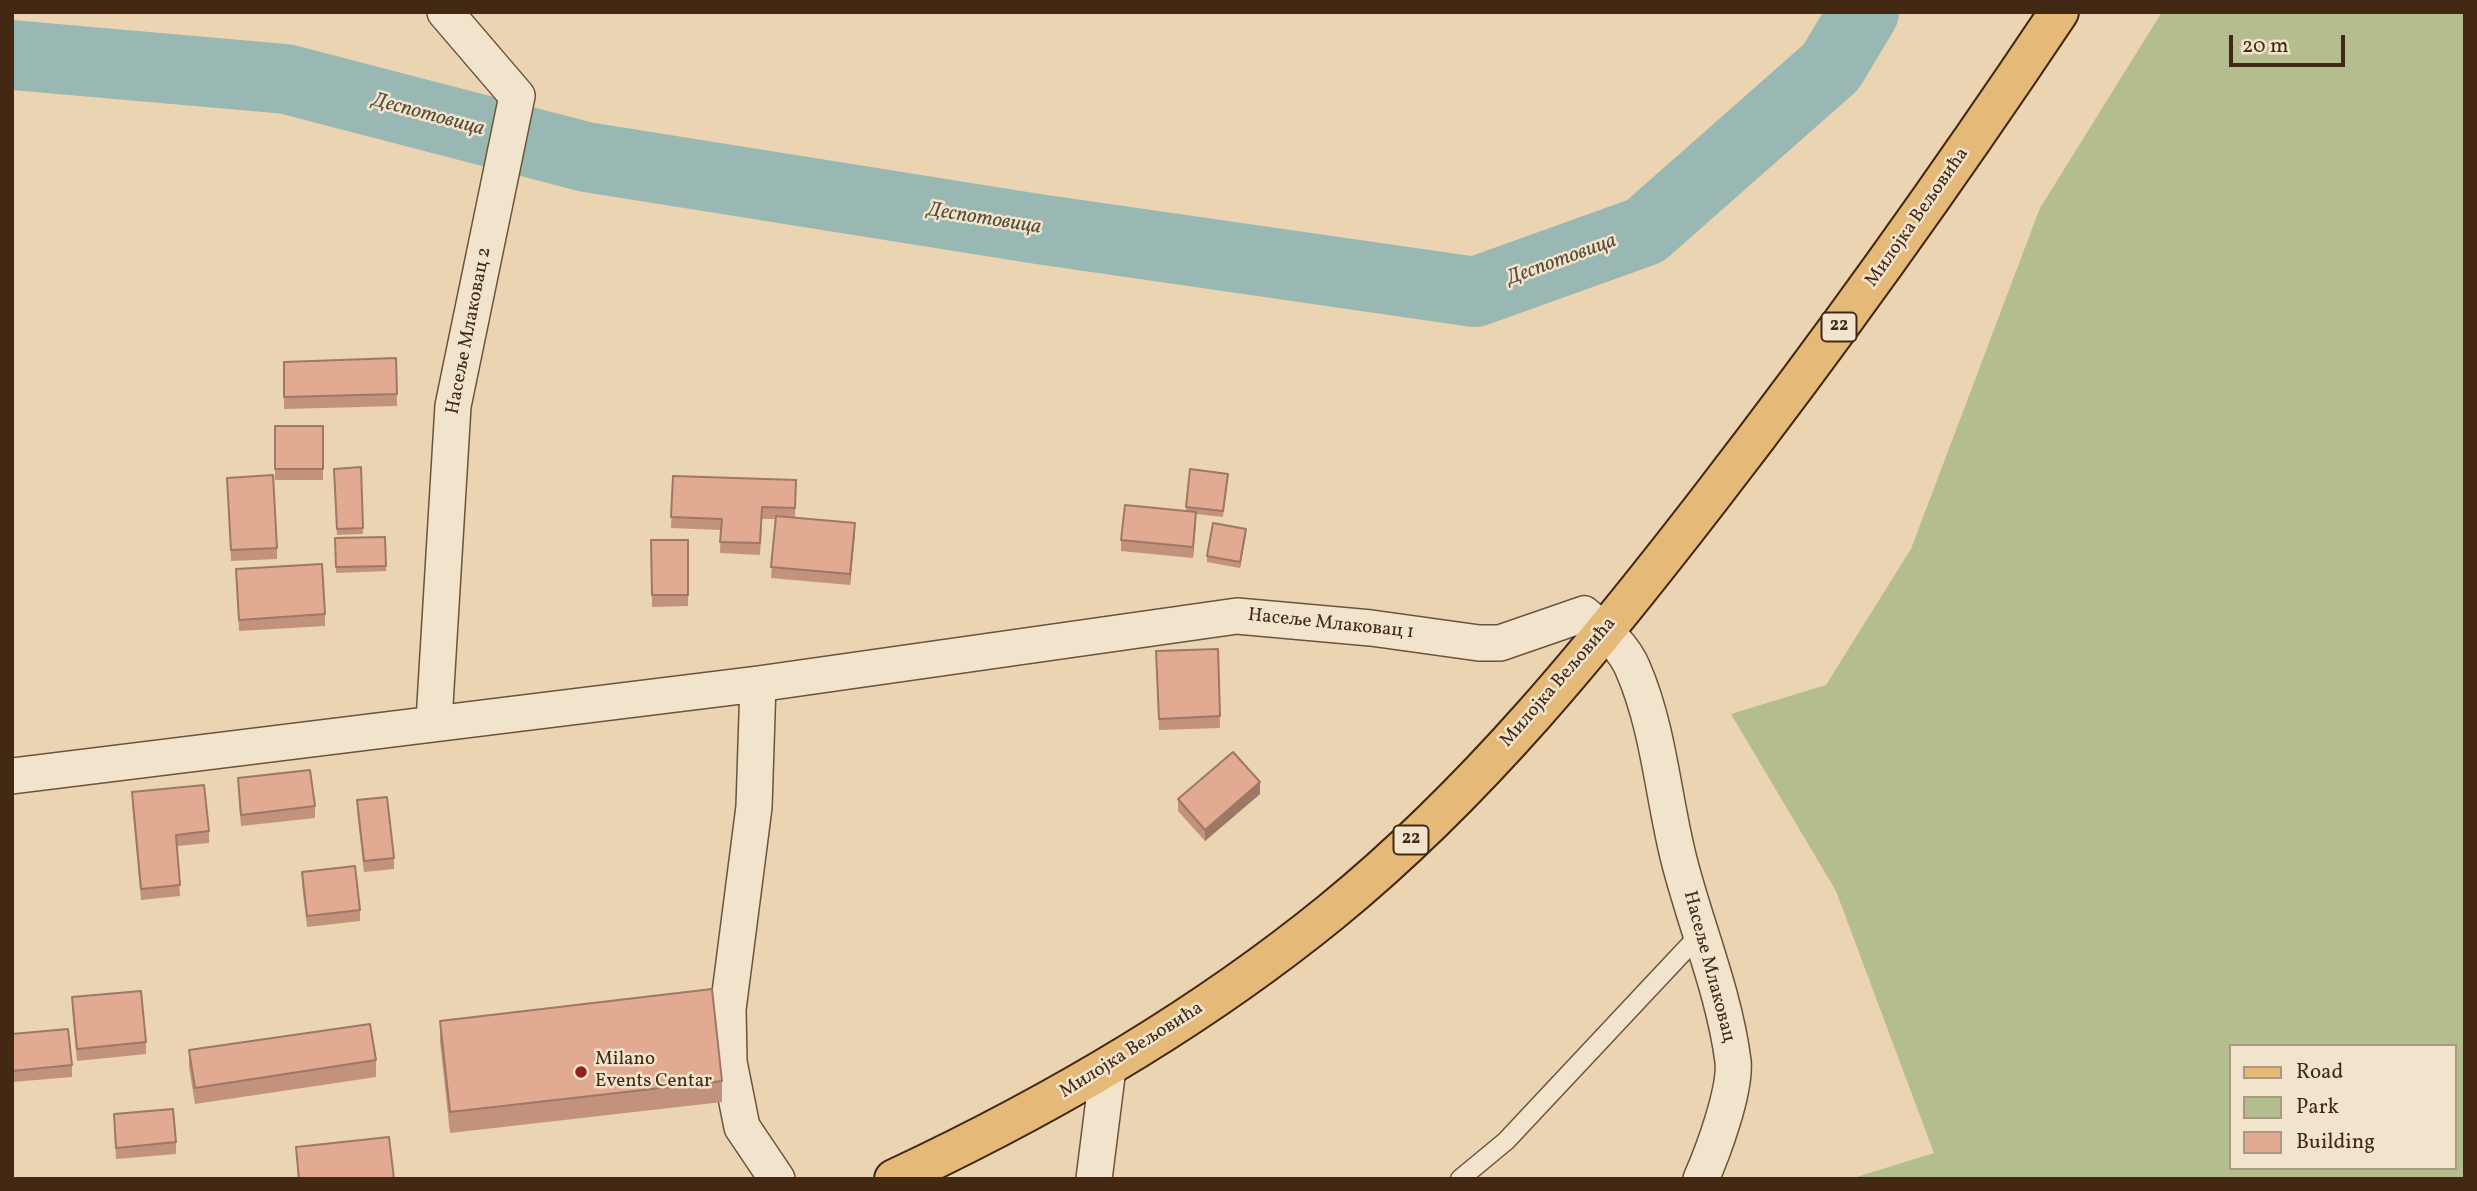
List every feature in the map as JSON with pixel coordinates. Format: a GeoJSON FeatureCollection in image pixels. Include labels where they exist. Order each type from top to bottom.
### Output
{"type":"FeatureCollection","features":[{"type":"Feature","properties":{"kind":"main road","name":"Милојка Вељовића"},"geometry":{"type":"LineString","coordinates":[[894,1179],[983,1137],[1108,1068],[1188,1018],[1264,964],[1386,864],[1482,772],[1604,631],[1769,422],[1937,193],[2059,12]]}},
{"type":"Feature","properties":{"kind":"street","name":"Насеље Млаковац 2"},"geometry":{"type":"LineString","coordinates":[[434,721],[453,406],[517,96],[445,12]]}},
{"type":"Feature","properties":{"kind":"street","name":"Насеље Млаковац 1"},"geometry":{"type":"LineString","coordinates":[[758,684],[1237,616],[1371,628],[1479,643],[1500,643],[1584,614],[1604,631]]}},
{"type":"Feature","properties":{"kind":"street","name":"Насеље Млаковац"},"geometry":{"type":"LineString","coordinates":[[1604,631],[1621,648],[1633,668],[1658,753],[1683,878],[1702,932],[1733,1064],[1719,1137],[1701,1179]]}},
{"type":"Feature","properties":{"kind":"street"},"geometry":{"type":"LineString","coordinates":[[12,776],[434,721],[758,684],[754,807],[728,1009],[729,1062],[742,1127],[777,1179]]}},
{"type":"Feature","properties":{"kind":"street"},"geometry":{"type":"LineString","coordinates":[[1094,1179],[1108,1068]]}},
{"type":"Feature","properties":{"kind":"lane"},"geometry":{"type":"LineString","coordinates":[[1460,1179],[1506,1141],[1702,932]]}},
{"type":"Feature","properties":{"kind":"green space"},"geometry":{"type":"Polygon","coordinates":[[[2162,12],[2465,12],[2465,1179],[1850,1179],[1934,1153],[1836,891],[1731,714],[1826,685],[1911,549],[2040,208],[2162,12]]]}},
{"type":"Feature","properties":{"kind":"building"},"geometry":{"type":"Polygon","coordinates":[[[396,358],[397,394],[284,397],[284,362],[396,358]]]}},
{"type":"Feature","properties":{"kind":"building"},"geometry":{"type":"Polygon","coordinates":[[[275,426],[323,426],[323,469],[275,469],[275,426]]]}},
{"type":"Feature","properties":{"kind":"building"},"geometry":{"type":"Polygon","coordinates":[[[361,467],[363,528],[337,529],[334,469],[361,467]]]}},
{"type":"Feature","properties":{"kind":"building"},"geometry":{"type":"Polygon","coordinates":[[[1190,469],[1228,474],[1223,511],[1186,507],[1190,469]]]}},
{"type":"Feature","properties":{"kind":"building"},"geometry":{"type":"Polygon","coordinates":[[[273,475],[277,548],[231,550],[227,478],[273,475]]]}},
{"type":"Feature","properties":{"kind":"building"},"geometry":{"type":"Polygon","coordinates":[[[673,476],[796,480],[795,508],[762,507],[760,543],[720,542],[722,519],[671,517],[673,476]]]}},
{"type":"Feature","properties":{"kind":"building"},"geometry":{"type":"Polygon","coordinates":[[[1125,505],[1196,512],[1193,547],[1121,540],[1125,505]]]}},
{"type":"Feature","properties":{"kind":"building"},"geometry":{"type":"Polygon","coordinates":[[[776,516],[855,523],[850,574],[771,567],[776,516]]]}},
{"type":"Feature","properties":{"kind":"building"},"geometry":{"type":"Polygon","coordinates":[[[1213,523],[1246,529],[1240,562],[1207,556],[1213,523]]]}},
{"type":"Feature","properties":{"kind":"building"},"geometry":{"type":"Polygon","coordinates":[[[385,537],[386,566],[336,567],[335,538],[385,537]]]}},
{"type":"Feature","properties":{"kind":"building"},"geometry":{"type":"Polygon","coordinates":[[[651,540],[688,540],[688,595],[652,595],[651,540]]]}},
{"type":"Feature","properties":{"kind":"building"},"geometry":{"type":"Polygon","coordinates":[[[322,564],[325,614],[239,620],[236,569],[322,564]]]}},
{"type":"Feature","properties":{"kind":"building"},"geometry":{"type":"Polygon","coordinates":[[[1218,649],[1220,716],[1159,719],[1156,651],[1218,649]]]}},
{"type":"Feature","properties":{"kind":"building"},"geometry":{"type":"Polygon","coordinates":[[[1233,752],[1260,782],[1205,830],[1178,799],[1233,752]]]}},
{"type":"Feature","properties":{"kind":"building"},"geometry":{"type":"Polygon","coordinates":[[[310,770],[315,806],[241,815],[238,778],[310,770]]]}},
{"type":"Feature","properties":{"kind":"building"},"geometry":{"type":"Polygon","coordinates":[[[204,785],[209,831],[176,835],[180,885],[141,889],[132,792],[204,785]]]}},
{"type":"Feature","properties":{"kind":"building"},"geometry":{"type":"Polygon","coordinates":[[[387,797],[394,858],[364,861],[357,800],[387,797]]]}},
{"type":"Feature","properties":{"kind":"building"},"geometry":{"type":"Polygon","coordinates":[[[355,866],[360,910],[307,916],[302,872],[355,866]]]}},
{"type":"Feature","properties":{"kind":"building","name":"Milano Events Centar"},"geometry":{"type":"Polygon","coordinates":[[[712,989],[722,1081],[450,1112],[440,1021],[712,989]]]}},
{"type":"Feature","properties":{"kind":"building"},"geometry":{"type":"Polygon","coordinates":[[[141,991],[146,1042],[77,1049],[72,997],[141,991]]]}},
{"type":"Feature","properties":{"kind":"building"},"geometry":{"type":"Polygon","coordinates":[[[370,1024],[376,1060],[195,1088],[189,1050],[370,1024]]]}},
{"type":"Feature","properties":{"kind":"building"},"geometry":{"type":"Polygon","coordinates":[[[68,1029],[72,1065],[12,1071],[12,1034],[68,1029]]]}},
{"type":"Feature","properties":{"kind":"building"},"geometry":{"type":"Polygon","coordinates":[[[173,1109],[176,1142],[116,1148],[114,1114],[173,1109]]]}},
{"type":"Feature","properties":{"kind":"building"},"geometry":{"type":"Polygon","coordinates":[[[389,1137],[394,1179],[299,1179],[296,1147],[389,1137]]]}},
{"type":"Feature","properties":{"kind":"waterway","name":"Деспотовица"},"geometry":{"type":"LineString","coordinates":[[12,55],[286,79],[586,157],[1038,229],[1475,292],[1645,231],[1831,67],[1864,12]]}},
{"type":"Feature","properties":{"kind":"place","name":"Milano Events Centar"},"geometry":{"type":"Point","coordinates":[581,1072]}}]}
